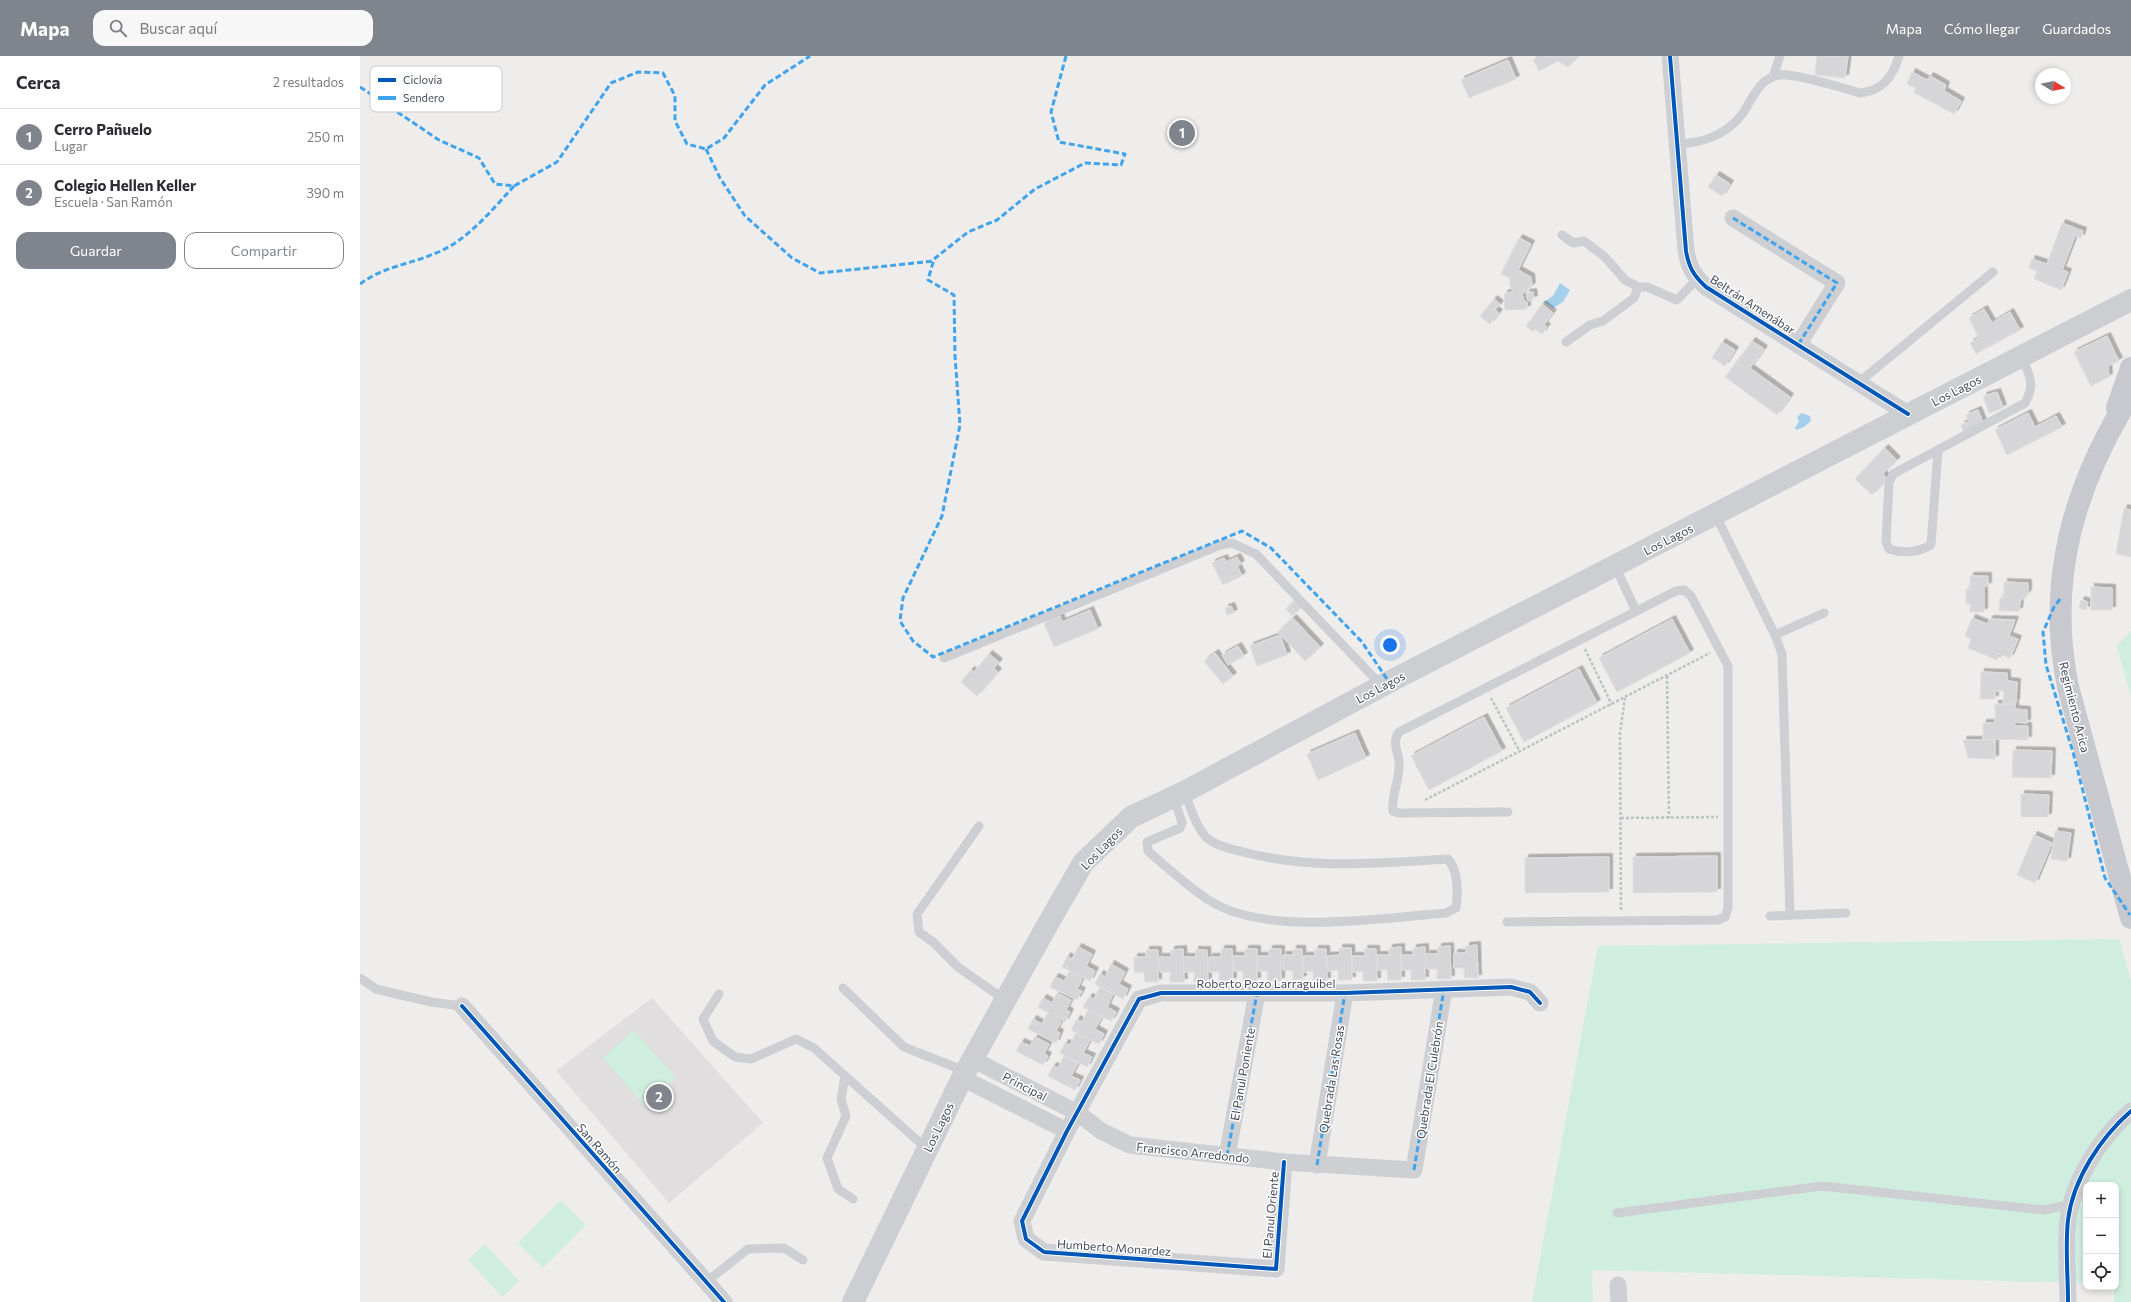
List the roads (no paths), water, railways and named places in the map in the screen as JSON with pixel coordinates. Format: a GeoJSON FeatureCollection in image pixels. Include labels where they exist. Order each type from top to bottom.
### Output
{"type":"FeatureCollection","features":[{"type":"Feature","properties":{"kind":"main road","name":"Los Lagos"},"geometry":{"type":"LineString","coordinates":[[853,1302],[966,1070],[1083,863],[1131,818],[1382,686],[1908,414],[2131,301]]}},
{"type":"Feature","properties":{"kind":"main road","name":"Regimiento Arica"},"geometry":{"type":"LineString","coordinates":[[2112,428],[2118,404],[2131,368]]}},
{"type":"Feature","properties":{"kind":"main road","name":"Regimiento Arica"},"geometry":{"type":"LineString","coordinates":[[2131,394],[2112,428],[2074,513],[2062,570],[2060,617],[2062,652],[2068,687],[2126,882],[2131,918]]}},
{"type":"Feature","properties":{"kind":"street","name":"Beltrán Amenábar"},"geometry":{"type":"LineString","coordinates":[[1670,56],[1679,144],[1687,257],[1692,273],[1706,287],[1908,414]]}},
{"type":"Feature","properties":{"kind":"street"},"geometry":{"type":"LineString","coordinates":[[1733,218],[1837,284],[1798,345]]}},
{"type":"Feature","properties":{"kind":"street","name":"Roberto Pozo Larraguibel"},"geometry":{"type":"LineString","coordinates":[[1067,1131],[1139,999],[1161,993],[1345,993],[1510,987],[1530,992],[1540,1002]]}},
{"type":"Feature","properties":{"kind":"street","name":"Quebrada El Culebrón"},"geometry":{"type":"LineString","coordinates":[[1414,1170],[1444,989]]}},
{"type":"Feature","properties":{"kind":"street","name":"El Panul Poniente"},"geometry":{"type":"LineString","coordinates":[[1227,1156],[1257,993]]}},
{"type":"Feature","properties":{"kind":"street","name":"Quebrada Las Rosas"},"geometry":{"type":"LineString","coordinates":[[1317,1165],[1345,993]]}},
{"type":"Feature","properties":{"kind":"street","name":"San Ramón"},"geometry":{"type":"LineString","coordinates":[[462,1006],[724,1302]]}},
{"type":"Feature","properties":{"kind":"street","name":"Principal"},"geometry":{"type":"LineString","coordinates":[[966,1070],[1078,1113]]}},
{"type":"Feature","properties":{"kind":"street","name":"Principal"},"geometry":{"type":"LineString","coordinates":[[966,1070],[1067,1131]]}},
{"type":"Feature","properties":{"kind":"street"},"geometry":{"type":"LineString","coordinates":[[2068,1302],[2068,1221],[2071,1204],[2083,1175],[2095,1155],[2110,1134],[2131,1111]]}},
{"type":"Feature","properties":{"kind":"street","name":"Francisco Arredondo"},"geometry":{"type":"LineString","coordinates":[[1078,1113],[1101,1131],[1130,1145],[1317,1165],[1414,1170]]}},
{"type":"Feature","properties":{"kind":"street","name":"Humberto Monardez"},"geometry":{"type":"LineString","coordinates":[[1067,1131],[1022,1221],[1026,1239],[1044,1252],[1276,1269]]}},
{"type":"Feature","properties":{"kind":"street","name":"El Panul Oriente"},"geometry":{"type":"LineString","coordinates":[[1276,1269],[1284,1162]]}},
{"type":"Feature","properties":{"kind":"street"},"geometry":{"type":"LineString","coordinates":[[1618,1285],[1619,1302]]}},
{"type":"Feature","properties":{"kind":"lane"},"geometry":{"type":"LineString","coordinates":[[1773,77],[1780,56]]}},
{"type":"Feature","properties":{"kind":"lane"},"geometry":{"type":"LineString","coordinates":[[1679,144],[1700,142],[1728,128],[1742,114],[1761,84],[1773,77],[1790,75],[1860,93],[1867,92],[1887,82],[1892,76],[1900,56]]}},
{"type":"Feature","properties":{"kind":"lane"},"geometry":{"type":"LineString","coordinates":[[1562,235],[1573,243],[1584,241],[1605,258],[1625,280],[1638,287],[1647,287],[1677,300],[1697,279]]}},
{"type":"Feature","properties":{"kind":"lane"},"geometry":{"type":"LineString","coordinates":[[1858,383],[1993,272]]}},
{"type":"Feature","properties":{"kind":"lane"},"geometry":{"type":"LineString","coordinates":[[1566,342],[1590,325],[1603,321],[1634,298],[1638,287]]}},
{"type":"Feature","properties":{"kind":"lane"},"geometry":{"type":"LineString","coordinates":[[1938,450],[1931,546],[1922,550],[1897,552],[1888,549],[1886,542],[1889,483],[1893,474],[2026,403],[2031,394],[2032,385],[2022,356]]}},
{"type":"Feature","properties":{"kind":"lane"},"geometry":{"type":"LineString","coordinates":[[1715,514],[1775,635],[1782,654],[1790,915]]}},
{"type":"Feature","properties":{"kind":"lane"},"geometry":{"type":"LineString","coordinates":[[944,658],[1220,545],[1232,543],[1256,554],[1382,686]]}},
{"type":"Feature","properties":{"kind":"lane"},"geometry":{"type":"LineString","coordinates":[[1615,566],[1636,611]]}},
{"type":"Feature","properties":{"kind":"lane"},"geometry":{"type":"LineString","coordinates":[[1507,922],[1718,920],[1725,916],[1728,908],[1728,666],[1691,596],[1684,590],[1676,591],[1399,732],[1395,738],[1394,745],[1399,766],[1392,802],[1393,810],[1398,813],[1508,812]]}},
{"type":"Feature","properties":{"kind":"lane"},"geometry":{"type":"LineString","coordinates":[[1775,635],[1824,613]]}},
{"type":"Feature","properties":{"kind":"lane"},"geometry":{"type":"LineString","coordinates":[[1179,794],[1196,822],[1208,838],[1226,848],[1260,857],[1299,863],[1330,865],[1448,860],[1454,866],[1458,894],[1456,908],[1446,913],[1299,923],[1248,915],[1226,908],[1212,902],[1148,851],[1147,842],[1180,828],[1182,823],[1179,794]]}},
{"type":"Feature","properties":{"kind":"lane"},"geometry":{"type":"LineString","coordinates":[[979,826],[917,914],[919,932],[933,942],[958,968],[1006,1000]]}},
{"type":"Feature","properties":{"kind":"lane"},"geometry":{"type":"LineString","coordinates":[[1770,916],[1846,913]]}},
{"type":"Feature","properties":{"kind":"lane"},"geometry":{"type":"LineString","coordinates":[[360,978],[376,989],[431,1002],[462,1006]]}},
{"type":"Feature","properties":{"kind":"lane"},"geometry":{"type":"LineString","coordinates":[[843,988],[904,1047],[966,1070]]}},
{"type":"Feature","properties":{"kind":"lane"},"geometry":{"type":"LineString","coordinates":[[719,994],[703,1018],[713,1041],[734,1057],[751,1059],[796,1039],[814,1048],[927,1150]]}},
{"type":"Feature","properties":{"kind":"lane"},"geometry":{"type":"LineString","coordinates":[[845,1076],[841,1099],[846,1116],[827,1158],[838,1190],[853,1200]]}},
{"type":"Feature","properties":{"kind":"lane"},"geometry":{"type":"LineString","coordinates":[[1617,1213],[1822,1186],[2037,1209],[2071,1204]]}},
{"type":"Feature","properties":{"kind":"lane"},"geometry":{"type":"LineString","coordinates":[[706,1282],[748,1249],[784,1248],[803,1260]]}},
{"type":"Feature","properties":{"kind":"water"},"geometry":{"type":"Polygon","coordinates":[[[1560,283],[1570,290],[1563,302],[1553,308],[1544,302],[1553,296],[1560,283]]]}},
{"type":"Feature","properties":{"kind":"water"},"geometry":{"type":"Polygon","coordinates":[[[1802,413],[1810,416],[1811,421],[1804,427],[1796,430],[1795,428],[1799,421],[1797,417],[1802,413]]]}},
{"type":"Feature","properties":{"kind":"place","name":"Cerro Pañuelo"},"geometry":{"type":"Point","coordinates":[1182,133]}},
{"type":"Feature","properties":{"kind":"place","name":"Colegio Hellen Keller"},"geometry":{"type":"Point","coordinates":[659,1097]}}]}
